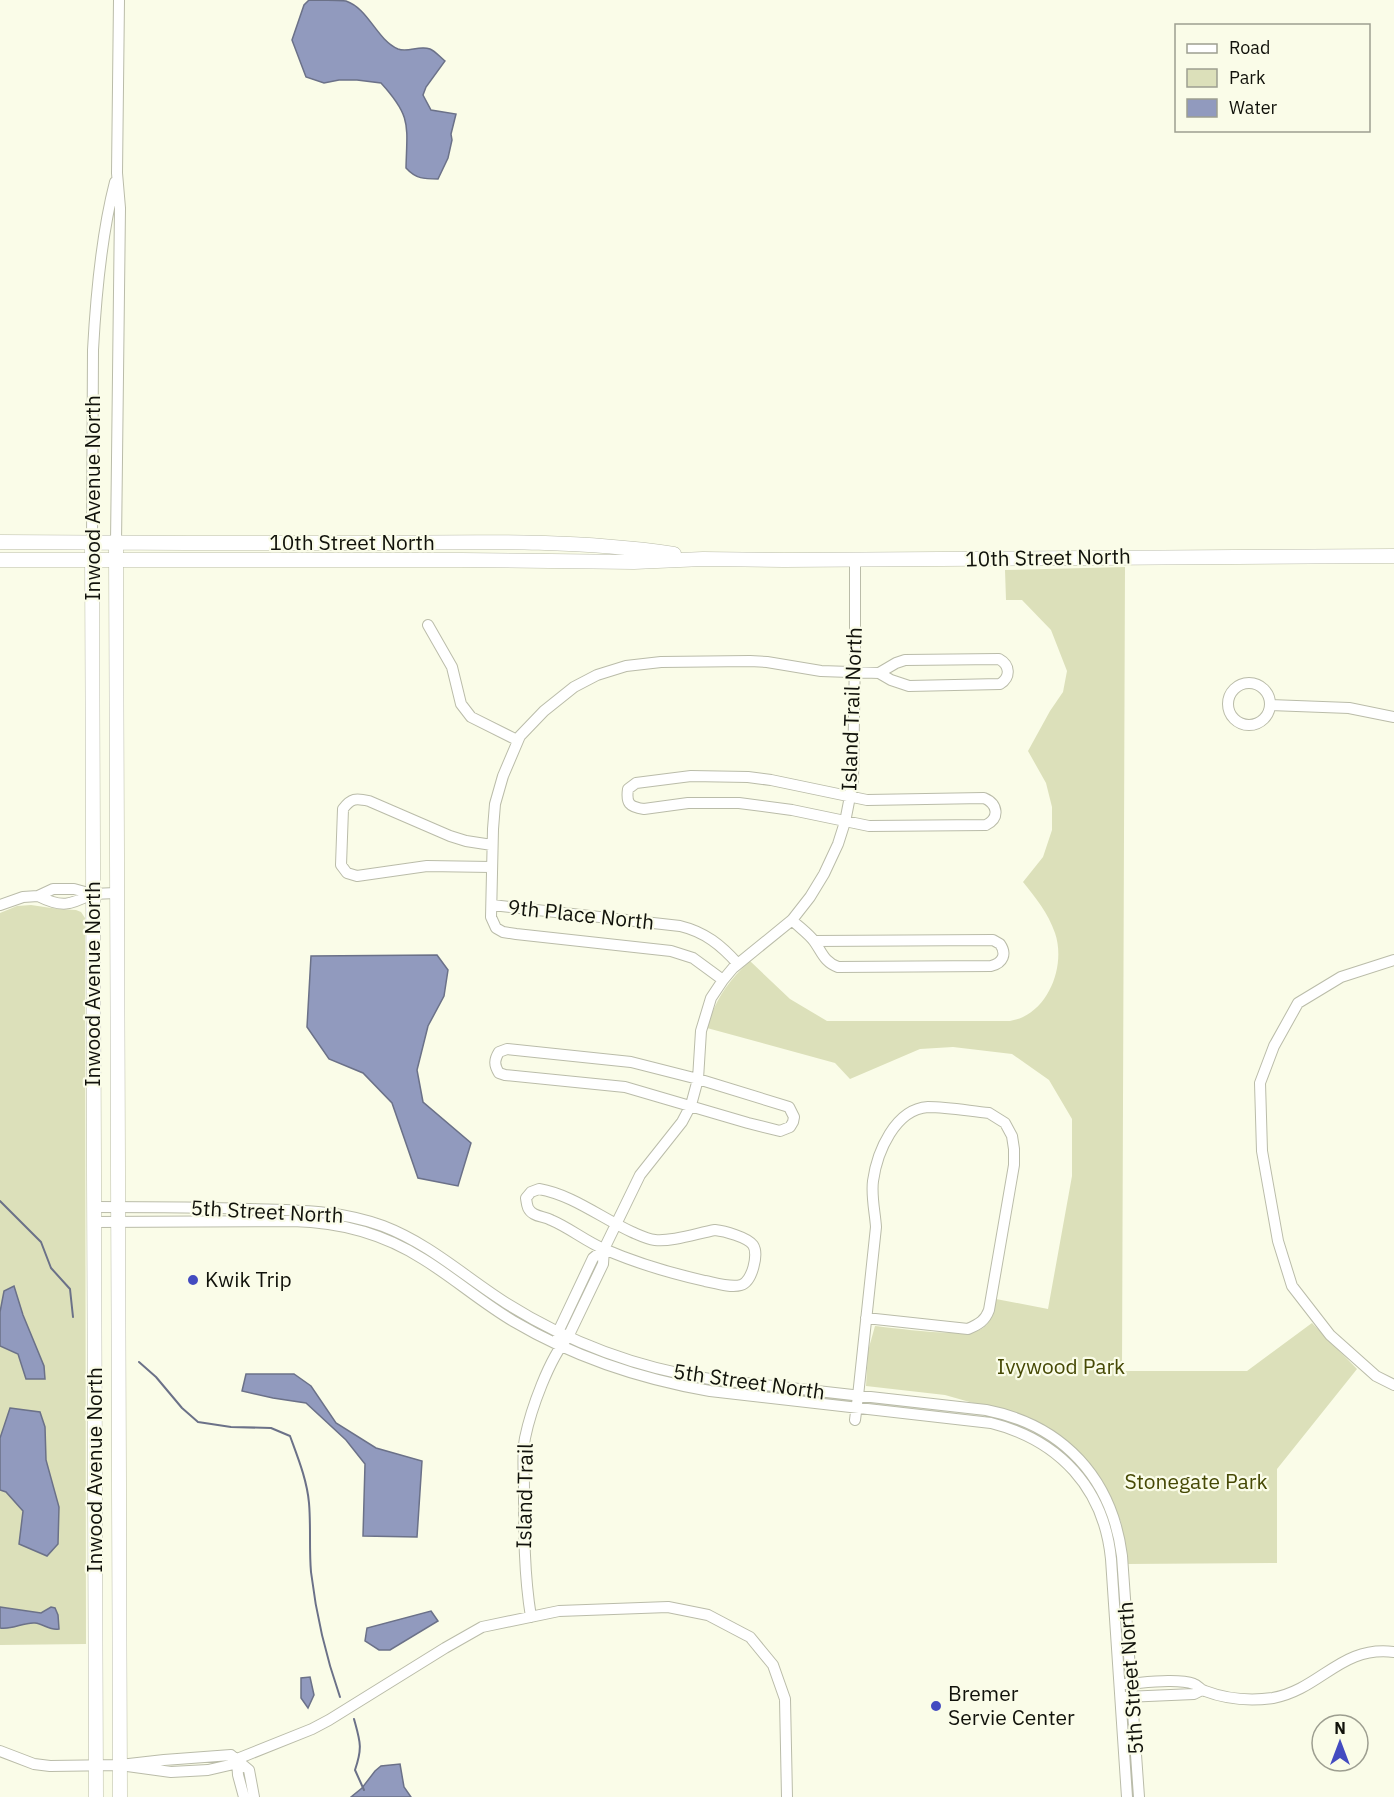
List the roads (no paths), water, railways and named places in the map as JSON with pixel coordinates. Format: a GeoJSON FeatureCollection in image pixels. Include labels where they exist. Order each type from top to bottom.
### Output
{"type":"FeatureCollection","features":[{"type":"Feature","properties":{"kind":"main road","name":"10th Street North"},"geometry":{"type":"LineString","coordinates":[[0,542],[544,542],[628,548],[703,559]]}},
{"type":"Feature","properties":{"kind":"main road","name":"Inwood Avenue North"},"geometry":{"type":"LineString","coordinates":[[92,543],[96,1797]]}},
{"type":"Feature","properties":{"kind":"main road","name":"Inwood Avenue North"},"geometry":{"type":"LineString","coordinates":[[116,543],[120,1797]]}},
{"type":"Feature","properties":{"kind":"main road","name":"10th Street North"},"geometry":{"type":"LineString","coordinates":[[0,560],[634,562],[703,559],[1394,556]]}},
{"type":"Feature","properties":{"kind":"street","name":"Inwood Avenue North"},"geometry":{"type":"LineString","coordinates":[[116,543],[120,208],[117,173],[119,0]]}},
{"type":"Feature","properties":{"kind":"street","name":"Inwood Avenue North"},"geometry":{"type":"LineString","coordinates":[[92,543],[95,318],[108,208],[117,173]]}},
{"type":"Feature","properties":{"kind":"street","name":"Island Trail North"},"geometry":{"type":"LineString","coordinates":[[563,1334],[592,1258],[604,1249],[640,1175],[682,1122],[691,1105],[698,1079],[701,1031],[711,998],[738,964],[792,920],[824,874],[838,844],[850,796],[854,759],[855,560]]}},
{"type":"Feature","properties":{"kind":"street"},"geometry":{"type":"LineString","coordinates":[[428,625],[449,659],[461,704],[471,717],[517,740]]}},
{"type":"Feature","properties":{"kind":"street"},"geometry":{"type":"LineString","coordinates":[[492,905],[491,867],[495,804],[503,776],[517,740],[544,711],[574,687],[597,675],[626,666],[661,662],[750,661],[821,671],[879,673],[909,686],[1000,684],[1008,676],[1009,670],[1007,665],[999,659],[916,659],[896,663],[879,673]]}},
{"type":"Feature","properties":{"kind":"street"},"geometry":{"type":"LineString","coordinates":[[1270,705],[1349,708],[1394,717]]}},
{"type":"Feature","properties":{"kind":"street"},"geometry":{"type":"LineString","coordinates":[[691,776],[771,780],[850,796],[867,800],[984,798],[992,801],[996,808],[996,816],[986,825],[882,827],[845,822],[784,808],[739,803],[688,803],[644,809],[629,804],[627,798],[628,789],[636,783],[691,776]]}},
{"type":"Feature","properties":{"kind":"street"},"geometry":{"type":"LineString","coordinates":[[491,867],[427,866],[357,876],[347,873],[341,865],[344,809],[349,802],[358,798],[466,842],[492,845]]}},
{"type":"Feature","properties":{"kind":"street"},"geometry":{"type":"LineString","coordinates":[[0,906],[23,897],[38,896],[53,903],[73,903],[92,894],[116,893]]}},
{"type":"Feature","properties":{"kind":"street","name":"9th Place North"},"geometry":{"type":"LineString","coordinates":[[723,980],[693,958],[671,951],[574,942],[503,932],[495,928],[492,905],[687,927],[708,936],[722,946],[738,964]]}},
{"type":"Feature","properties":{"kind":"street"},"geometry":{"type":"LineString","coordinates":[[792,920],[814,941],[819,952],[833,965],[844,967],[991,966],[998,965],[1003,960],[1004,953],[1000,944],[993,940],[814,941]]}},
{"type":"Feature","properties":{"kind":"street"},"geometry":{"type":"LineString","coordinates":[[1394,960],[1341,977],[1298,1003],[1274,1046],[1260,1083],[1262,1151],[1278,1241],[1293,1286],[1330,1335],[1376,1376],[1394,1385]]}},
{"type":"Feature","properties":{"kind":"street"},"geometry":{"type":"LineString","coordinates":[[507,1049],[631,1062],[698,1079],[789,1107],[794,1117],[793,1122],[790,1127],[780,1131],[618,1085],[505,1075],[499,1073],[495,1060],[499,1052],[507,1049]]}},
{"type":"Feature","properties":{"kind":"street"},"geometry":{"type":"LineString","coordinates":[[855,1420],[866,1318],[876,1227],[873,1180],[891,1130],[901,1119],[916,1110],[928,1107],[989,1113],[998,1117],[1005,1123],[1012,1136],[1014,1165],[986,1318],[979,1325],[968,1329],[866,1318]]}},
{"type":"Feature","properties":{"kind":"street"},"geometry":{"type":"LineString","coordinates":[[539,1189],[553,1191],[616,1225],[654,1240],[723,1230],[754,1246],[751,1276],[744,1285],[738,1286],[673,1274],[604,1249],[553,1220],[533,1214],[527,1207],[526,1198],[531,1192],[539,1189]]}},
{"type":"Feature","properties":{"kind":"street","name":"5th Street North"},"geometry":{"type":"LineString","coordinates":[[94,1207],[311,1210],[336,1213],[388,1228],[416,1241],[505,1302],[563,1334],[622,1358],[672,1372],[1004,1426],[1042,1443],[1071,1467],[1092,1496],[1102,1516],[1108,1537],[1139,1797]]}},
{"type":"Feature","properties":{"kind":"street","name":"5th Street North"},"geometry":{"type":"LineString","coordinates":[[94,1222],[302,1221],[358,1230],[412,1252],[496,1311],[560,1346],[616,1368],[672,1384],[726,1393],[857,1402]]}},
{"type":"Feature","properties":{"kind":"street"},"geometry":{"type":"LineString","coordinates":[[560,1346],[563,1334]]}},
{"type":"Feature","properties":{"kind":"street","name":"Island Trail"},"geometry":{"type":"LineString","coordinates":[[531,1617],[524,1557],[524,1440],[535,1403],[560,1346]]}},
{"type":"Feature","properties":{"kind":"street"},"geometry":{"type":"LineString","coordinates":[[237,1759],[312,1729],[482,1627],[559,1611],[668,1607],[708,1615],[750,1637],[773,1665],[785,1699],[787,1797]]}},
{"type":"Feature","properties":{"kind":"street"},"geometry":{"type":"LineString","coordinates":[[1125,1684],[1182,1682],[1195,1684],[1202,1690],[1240,1699],[1275,1697],[1305,1687],[1351,1657],[1374,1651],[1394,1652]]}},
{"type":"Feature","properties":{"kind":"street"},"geometry":{"type":"LineString","coordinates":[[1126,1697],[1194,1694],[1202,1690]]}},
{"type":"Feature","properties":{"kind":"street","name":"5th Street North"},"geometry":{"type":"LineString","coordinates":[[1126,1697],[1127,1797]]}},
{"type":"Feature","properties":{"kind":"street"},"geometry":{"type":"LineString","coordinates":[[0,1751],[34,1764],[50,1766],[120,1765],[231,1755],[249,1770],[254,1797]]}},
{"type":"Feature","properties":{"kind":"street"},"geometry":{"type":"LineString","coordinates":[[237,1759],[238,1775],[244,1797]]}},
{"type":"Feature","properties":{"kind":"water"},"geometry":{"type":"Polygon","coordinates":[[[309,0],[346,1],[361,10],[384,38],[398,49],[430,49],[445,61],[426,87],[423,95],[431,110],[456,114],[448,158],[438,179],[420,178],[406,168],[406,122],[398,105],[381,83],[339,80],[324,83],[306,77],[292,40],[304,5],[309,0]]]}},
{"type":"Feature","properties":{"kind":"water"},"geometry":{"type":"Polygon","coordinates":[[[437,955],[448,970],[444,996],[428,1026],[417,1070],[423,1102],[471,1143],[458,1186],[418,1178],[392,1103],[363,1073],[329,1059],[307,1027],[311,956],[437,955]]]}},
{"type":"Feature","properties":{"kind":"water"},"geometry":{"type":"Polygon","coordinates":[[[14,1286],[44,1366],[45,1379],[26,1379],[18,1354],[0,1346],[0,1312],[4,1291],[14,1286]]]}},
{"type":"Feature","properties":{"kind":"water"},"geometry":{"type":"Polygon","coordinates":[[[246,1374],[294,1374],[311,1386],[336,1423],[376,1448],[422,1461],[417,1537],[363,1536],[365,1464],[346,1440],[306,1403],[242,1391],[246,1374]]]}},
{"type":"Feature","properties":{"kind":"water"},"geometry":{"type":"Polygon","coordinates":[[[10,1408],[40,1412],[45,1427],[46,1460],[59,1507],[58,1544],[47,1556],[19,1544],[23,1511],[6,1492],[0,1490],[0,1438],[10,1408]]]}},
{"type":"Feature","properties":{"kind":"water"},"geometry":{"type":"Polygon","coordinates":[[[0,1607],[41,1613],[51,1607],[55,1608],[59,1629],[35,1623],[0,1628],[0,1607]]]}},
{"type":"Feature","properties":{"kind":"water"},"geometry":{"type":"Polygon","coordinates":[[[431,1611],[438,1621],[390,1650],[379,1650],[365,1641],[367,1628],[431,1611]]]}},
{"type":"Feature","properties":{"kind":"water"},"geometry":{"type":"Polygon","coordinates":[[[310,1677],[314,1695],[308,1708],[301,1698],[301,1678],[310,1677]]]}},
{"type":"Feature","properties":{"kind":"water"},"geometry":{"type":"Polygon","coordinates":[[[400,1764],[404,1787],[411,1797],[351,1797],[381,1766],[400,1764]]]}},
{"type":"Feature","properties":{"kind":"waterway"},"geometry":{"type":"LineString","coordinates":[[0,1201],[41,1242],[51,1268],[70,1289],[73,1317]]}},
{"type":"Feature","properties":{"kind":"waterway"},"geometry":{"type":"LineString","coordinates":[[139,1362],[198,1422],[231,1427],[271,1428],[290,1436],[308,1494],[313,1588],[322,1635],[340,1697]]}},
{"type":"Feature","properties":{"kind":"waterway"},"geometry":{"type":"LineString","coordinates":[[354,1719],[360,1744],[355,1770],[364,1790]]}},
{"type":"Feature","properties":{"kind":"place","name":"Kwik Trip"},"geometry":{"type":"Point","coordinates":[193,1280]}},
{"type":"Feature","properties":{"kind":"place","name":"Bremer Servie Center"},"geometry":{"type":"Point","coordinates":[936,1706]}},
{"type":"Feature","properties":{"kind":"park label","name":"Ivywood Park"},"geometry":{"type":"Point","coordinates":[1061,1367]}},
{"type":"Feature","properties":{"kind":"park label","name":"Stonegate Park"},"geometry":{"type":"Point","coordinates":[1196,1482]}}]}
